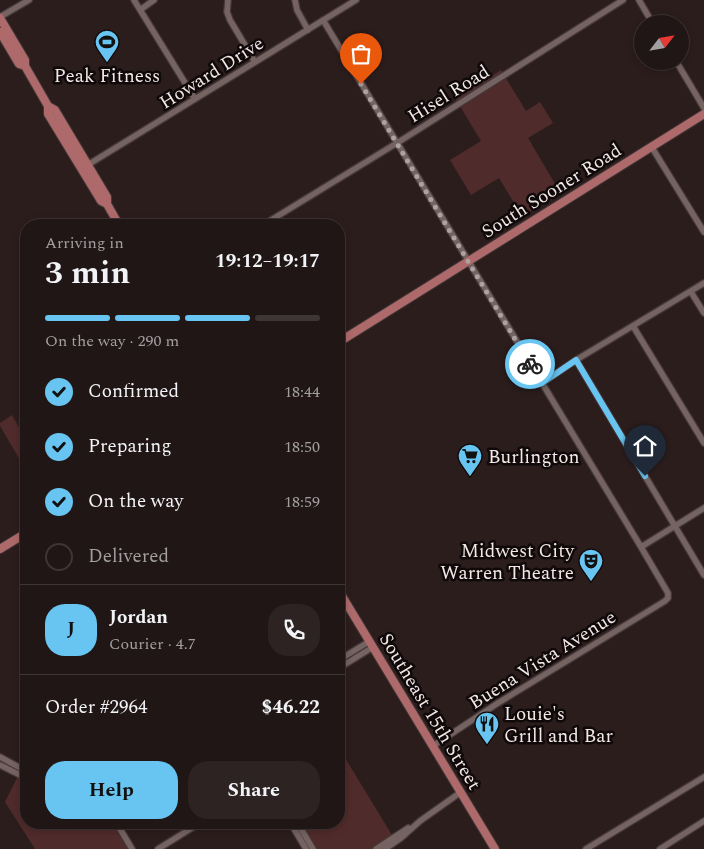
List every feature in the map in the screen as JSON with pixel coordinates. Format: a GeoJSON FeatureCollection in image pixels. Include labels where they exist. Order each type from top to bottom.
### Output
{"type":"FeatureCollection","features":[{"type":"Feature","properties":{"kind":"main road"},"geometry":{"type":"LineString","coordinates":[[0,18],[25,60],[25,66],[48,106],[48,114],[107,198],[106,204],[115,219]]}},
{"type":"Feature","properties":{"kind":"main road"},"geometry":{"type":"LineString","coordinates":[[1,38],[19,64],[25,66]]}},
{"type":"Feature","properties":{"kind":"main road","name":"South Sooner Road"},"geometry":{"type":"LineString","coordinates":[[345,338],[704,114]]}},
{"type":"Feature","properties":{"kind":"main road"},"geometry":{"type":"LineString","coordinates":[[0,549],[20,537]]}},
{"type":"Feature","properties":{"kind":"main road","name":"Southeast 15th Street"},"geometry":{"type":"LineString","coordinates":[[345,601],[495,849]]}},
{"type":"Feature","properties":{"kind":"street"},"geometry":{"type":"LineString","coordinates":[[0,18],[29,0]]}},
{"type":"Feature","properties":{"kind":"street"},"geometry":{"type":"LineString","coordinates":[[134,0],[195,99]]}},
{"type":"Feature","properties":{"kind":"street"},"geometry":{"type":"LineString","coordinates":[[140,10],[154,0]]}},
{"type":"Feature","properties":{"kind":"street"},"geometry":{"type":"LineString","coordinates":[[228,0],[227,12],[230,20],[255,62]]}},
{"type":"Feature","properties":{"kind":"street"},"geometry":{"type":"LineString","coordinates":[[295,0],[297,10],[308,30]]}},
{"type":"Feature","properties":{"kind":"street","name":"Howard Drive"},"geometry":{"type":"LineString","coordinates":[[84,167],[356,0]]}},
{"type":"Feature","properties":{"kind":"street","name":"Hisel Road"},"geometry":{"type":"LineString","coordinates":[[273,219],[623,0]]}},
{"type":"Feature","properties":{"kind":"street"},"geometry":{"type":"LineString","coordinates":[[639,0],[648,15]]}},
{"type":"Feature","properties":{"kind":"street"},"geometry":{"type":"LineString","coordinates":[[323,20],[641,547],[704,508]]}},
{"type":"Feature","properties":{"kind":"street"},"geometry":{"type":"LineString","coordinates":[[681,70],[704,108]]}},
{"type":"Feature","properties":{"kind":"street"},"geometry":{"type":"LineString","coordinates":[[651,146],[704,232]]}},
{"type":"Feature","properties":{"kind":"street"},"geometry":{"type":"LineString","coordinates":[[542,383],[576,360],[704,283]]}},
{"type":"Feature","properties":{"kind":"street"},"geometry":{"type":"LineString","coordinates":[[691,292],[704,313]]}},
{"type":"Feature","properties":{"kind":"street"},"geometry":{"type":"LineString","coordinates":[[633,326],[704,443]]}},
{"type":"Feature","properties":{"kind":"street"},"geometry":{"type":"LineString","coordinates":[[576,360],[704,574]]}},
{"type":"Feature","properties":{"kind":"street","name":"Buena Vista Avenue"},"geometry":{"type":"LineString","coordinates":[[433,746],[498,703],[665,601],[668,598],[668,593],[641,547]]}},
{"type":"Feature","properties":{"kind":"street"},"geometry":{"type":"LineString","coordinates":[[345,657],[371,644]]}},
{"type":"Feature","properties":{"kind":"street"},"geometry":{"type":"LineString","coordinates":[[345,664],[371,644]]}},
{"type":"Feature","properties":{"kind":"street"},"geometry":{"type":"LineString","coordinates":[[0,757],[20,768]]}},
{"type":"Feature","properties":{"kind":"street"},"geometry":{"type":"LineString","coordinates":[[0,765],[20,775]]}},
{"type":"Feature","properties":{"kind":"street"},"geometry":{"type":"LineString","coordinates":[[586,849],[703,780]]}},
{"type":"Feature","properties":{"kind":"street"},"geometry":{"type":"LineString","coordinates":[[376,849],[461,792]]}},
{"type":"Feature","properties":{"kind":"street"},"geometry":{"type":"LineString","coordinates":[[385,849],[420,821]]}},
{"type":"Feature","properties":{"kind":"street"},"geometry":{"type":"LineString","coordinates":[[664,848],[704,821]]}},
{"type":"Feature","properties":{"kind":"street"},"geometry":{"type":"LineString","coordinates":[[120,829],[132,849]]}},
{"type":"Feature","properties":{"kind":"street"},"geometry":{"type":"LineString","coordinates":[[158,849],[190,829]]}},
{"type":"Feature","properties":{"kind":"street"},"geometry":{"type":"LineString","coordinates":[[294,829],[306,849]]}},
{"type":"Feature","properties":{"kind":"street"},"geometry":{"type":"LineString","coordinates":[[301,829],[312,849]]}},
{"type":"Feature","properties":{"kind":"shaded area"},"geometry":{"type":"Polygon","coordinates":[[[501,70],[526,111],[540,102],[553,123],[528,138],[561,194],[522,216],[499,178],[471,195],[450,160],[481,141],[455,98],[501,70]]]}},
{"type":"Feature","properties":{"kind":"shaded area"},"geometry":{"type":"Polygon","coordinates":[[[12,415],[20,429],[20,460],[0,426],[0,423],[12,415]]]}},
{"type":"Feature","properties":{"kind":"shaded area"},"geometry":{"type":"Polygon","coordinates":[[[345,758],[392,835],[373,849],[316,849],[304,829],[345,829],[345,758]]]}},
{"type":"Feature","properties":{"kind":"shaded area"},"geometry":{"type":"Polygon","coordinates":[[[18,776],[20,777],[20,826],[5,802],[18,776]]]}},
{"type":"Feature","properties":{"kind":"shaded area"},"geometry":{"type":"Polygon","coordinates":[[[22,829],[117,829],[129,849],[35,849],[22,829]]]}},
{"type":"Feature","properties":{"kind":"way so far"},"geometry":{"type":"LineString","coordinates":[[361,84],[530,364]]}},
{"type":"Feature","properties":{"kind":"place","name":"Peak Fitness"},"geometry":{"type":"Point","coordinates":[107,63]}},
{"type":"Feature","properties":{"kind":"place","name":"Burlington"},"geometry":{"type":"Point","coordinates":[470,477]}},
{"type":"Feature","properties":{"kind":"place","name":"Midwest City Warren Theatre"},"geometry":{"type":"Point","coordinates":[591,582]}},
{"type":"Feature","properties":{"kind":"place","name":"Louie's Grill and Bar"},"geometry":{"type":"Point","coordinates":[487,745]}},
{"type":"Feature","properties":{"kind":"route"},"geometry":{"type":"LineString","coordinates":[[530,364],[542,383],[576,360],[645,476]]}}]}
